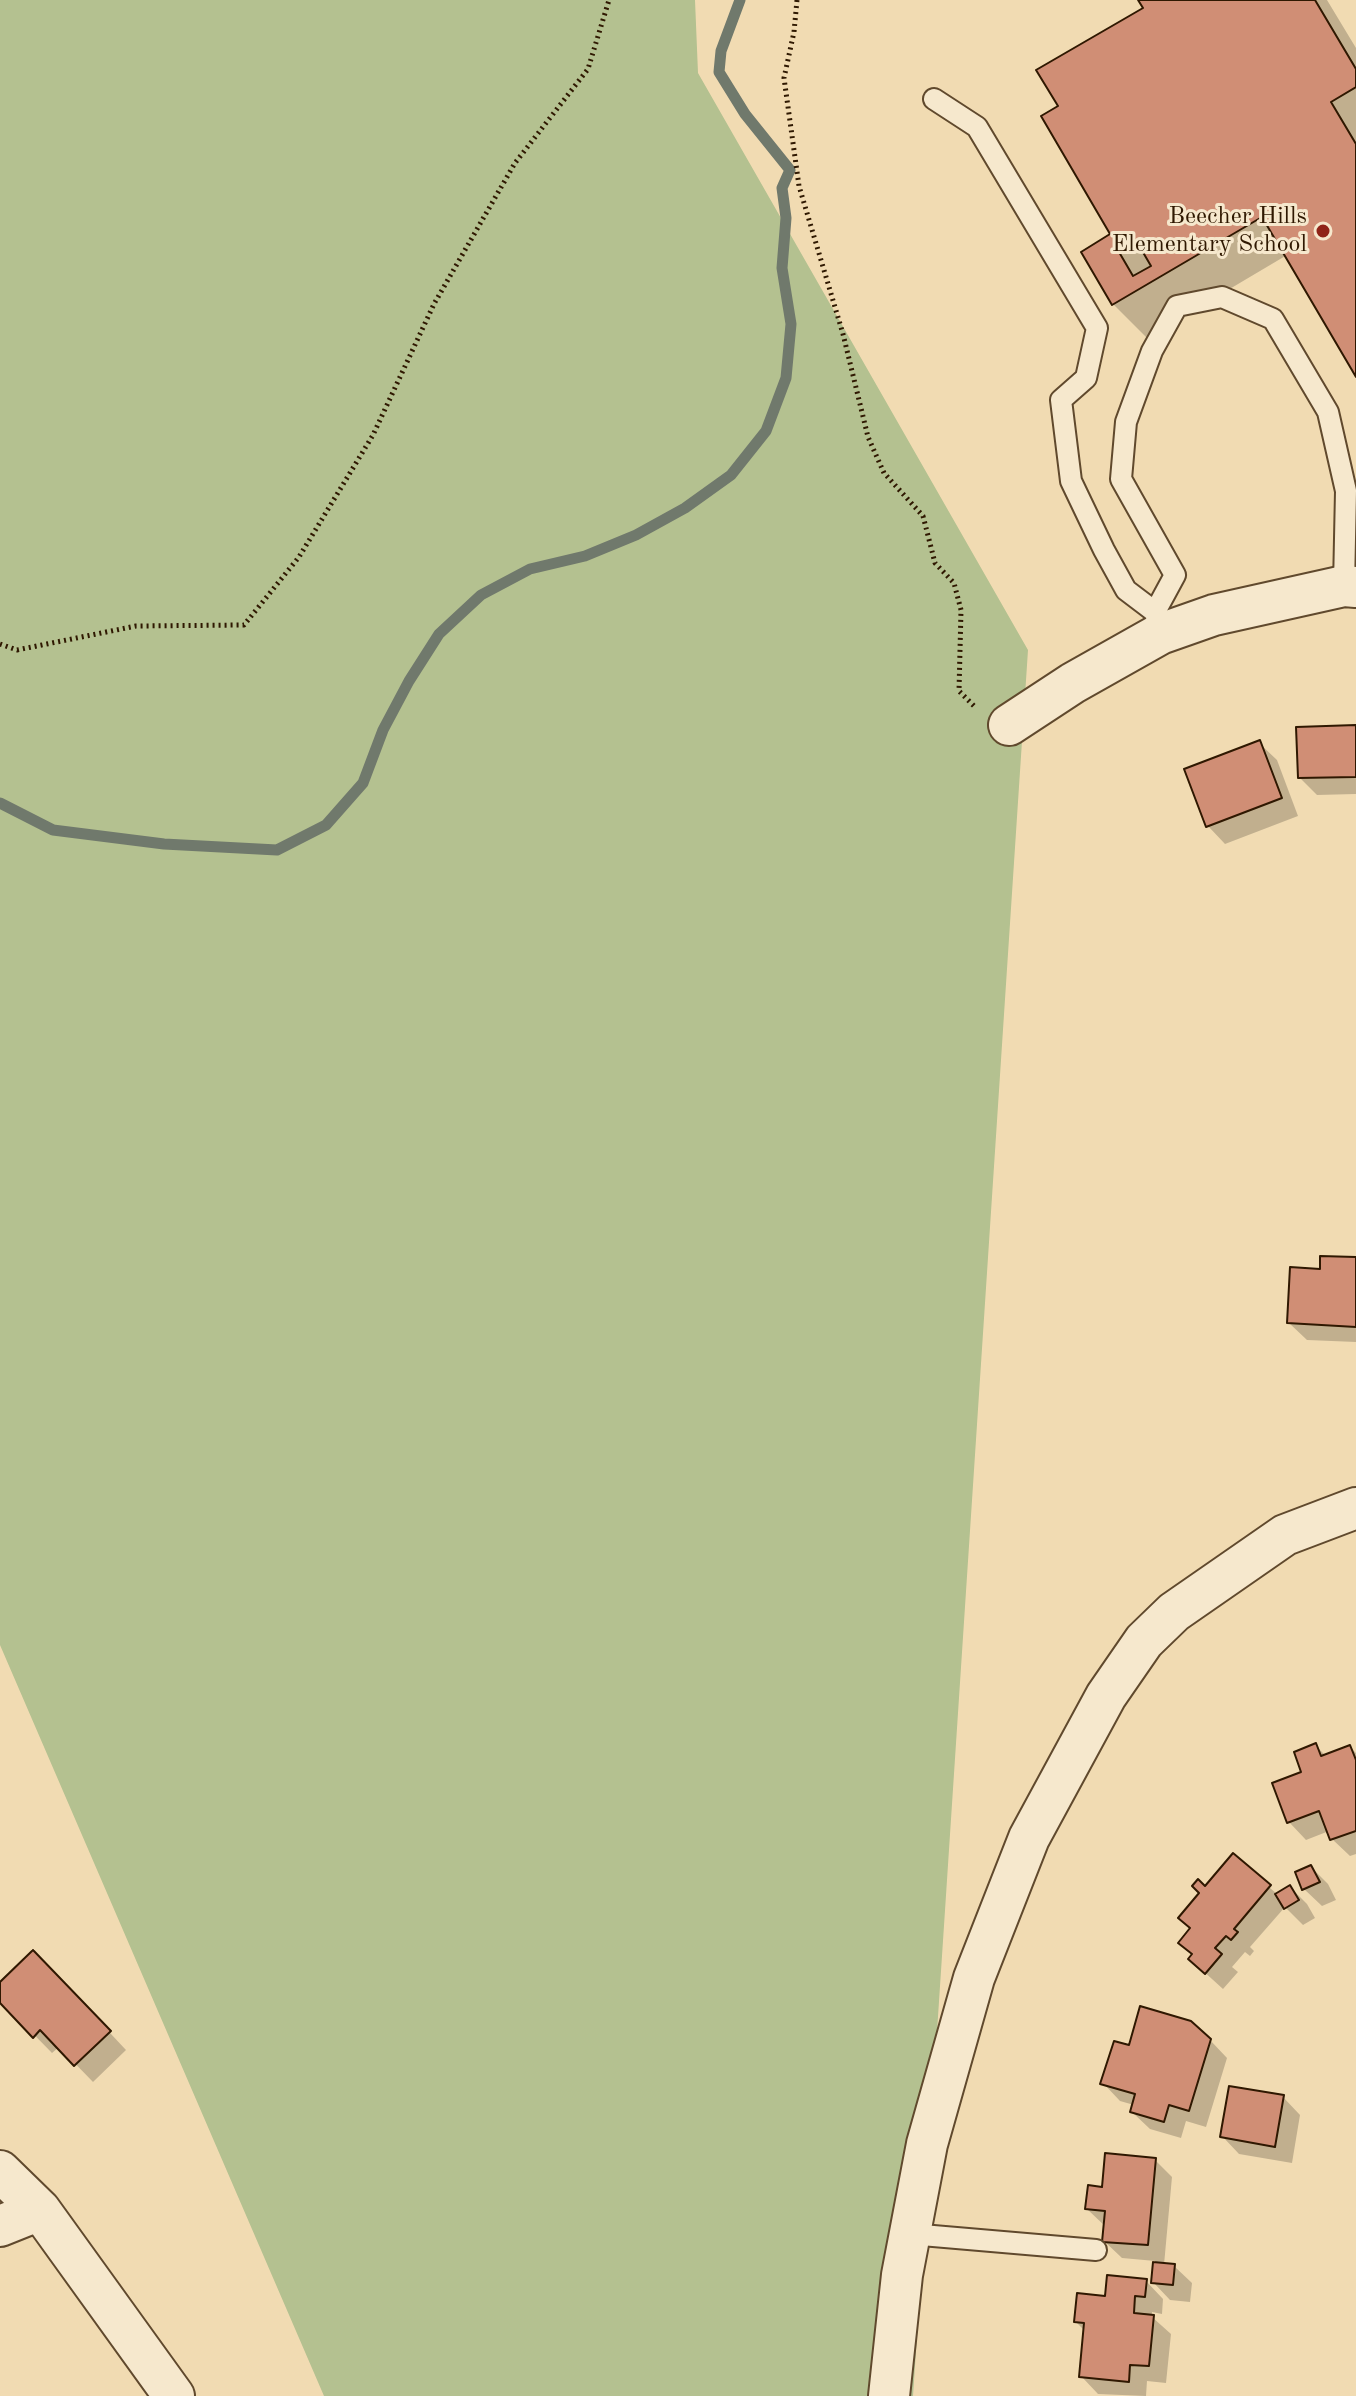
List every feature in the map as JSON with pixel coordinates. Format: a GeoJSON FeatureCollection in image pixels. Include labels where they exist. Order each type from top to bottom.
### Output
{"type":"FeatureCollection","features":[{"type":"Feature","properties":{"kind":"street"},"geometry":{"type":"LineString","coordinates":[[1009,725],[1158,623],[1214,615],[1350,587]]}},
{"type":"Feature","properties":{"kind":"street"},"geometry":{"type":"LineString","coordinates":[[889,2396],[902,2275],[927,2144],[974,1978],[1029,1838],[1106,1696],[1144,1641],[1174,1612],[1285,1535],[1356,1508]]}},
{"type":"Feature","properties":{"kind":"street"},"geometry":{"type":"LineString","coordinates":[[0,2171],[40,2210],[174,2396]]}},
{"type":"Feature","properties":{"kind":"street"},"geometry":{"type":"LineString","coordinates":[[0,2226],[40,2210]]}},
{"type":"Feature","properties":{"kind":"lane"},"geometry":{"type":"LineString","coordinates":[[934,99],[977,127],[1097,328],[1086,378],[1061,400],[1071,481],[1126,590],[1158,623],[1175,575],[1121,479],[1126,422],[1152,351],[1177,306],[1222,297],[1273,319],[1328,412],[1346,491],[1350,587]]}},
{"type":"Feature","properties":{"kind":"lane"},"geometry":{"type":"LineString","coordinates":[[910,2234],[1096,2250]]}},
{"type":"Feature","properties":{"kind":"path"},"geometry":{"type":"LineString","coordinates":[[0,644],[17,650],[136,626],[244,625],[299,557],[373,435],[434,304],[515,163],[588,69],[609,0]]}},
{"type":"Feature","properties":{"kind":"path"},"geometry":{"type":"LineString","coordinates":[[797,0],[784,78],[799,186],[843,334],[868,437],[884,473],[923,516],[935,563],[954,583],[961,610],[959,691],[977,709],[1009,725]]}},
{"type":"Feature","properties":{"kind":"green space"},"geometry":{"type":"Polygon","coordinates":[[[0,0],[695,0],[698,73],[1028,650],[913,2396],[324,2396],[0,1645],[0,0]]]}},
{"type":"Feature","properties":{"kind":"building"},"geometry":{"type":"Polygon","coordinates":[[[1138,0],[1315,0],[1356,69],[1356,87],[1331,102],[1356,144],[1356,377],[1262,217],[1112,305],[1081,252],[1110,234],[1041,116],[1058,106],[1036,70],[1143,8],[1138,0]],[[1137,242],[1119,252],[1133,276],[1151,266],[1137,242]]]}},
{"type":"Feature","properties":{"kind":"building"},"geometry":{"type":"Polygon","coordinates":[[[1356,725],[1356,777],[1298,778],[1296,727],[1356,725]]]}},
{"type":"Feature","properties":{"kind":"building"},"geometry":{"type":"Polygon","coordinates":[[[1260,740],[1282,798],[1206,827],[1184,769],[1260,740]]]}},
{"type":"Feature","properties":{"kind":"building"},"geometry":{"type":"Polygon","coordinates":[[[1320,1256],[1356,1257],[1356,1327],[1287,1323],[1290,1267],[1320,1269],[1320,1256]]]}},
{"type":"Feature","properties":{"kind":"building"},"geometry":{"type":"Polygon","coordinates":[[[1316,1743],[1321,1756],[1350,1745],[1356,1760],[1356,1831],[1330,1840],[1319,1811],[1287,1823],[1272,1783],[1301,1772],[1294,1752],[1316,1743]]]}},
{"type":"Feature","properties":{"kind":"building"},"geometry":{"type":"Polygon","coordinates":[[[1233,1853],[1271,1885],[1234,1929],[1238,1932],[1231,1940],[1226,1936],[1215,1948],[1222,1954],[1205,1974],[1188,1959],[1192,1954],[1178,1943],[1190,1928],[1178,1918],[1199,1893],[1192,1886],[1198,1879],[1205,1886],[1233,1853]]]}},
{"type":"Feature","properties":{"kind":"building"},"geometry":{"type":"Polygon","coordinates":[[[1311,1865],[1320,1882],[1302,1890],[1295,1872],[1311,1865]]]}},
{"type":"Feature","properties":{"kind":"building"},"geometry":{"type":"Polygon","coordinates":[[[1290,1885],[1299,1900],[1284,1909],[1275,1894],[1290,1885]]]}},
{"type":"Feature","properties":{"kind":"building"},"geometry":{"type":"Polygon","coordinates":[[[33,1950],[111,2031],[74,2066],[40,2030],[33,2038],[0,2003],[0,1982],[33,1950]]]}},
{"type":"Feature","properties":{"kind":"building"},"geometry":{"type":"Polygon","coordinates":[[[1140,2006],[1191,2021],[1211,2039],[1189,2111],[1169,2105],[1164,2122],[1130,2112],[1135,2094],[1100,2084],[1114,2041],[1129,2045],[1140,2006]]]}},
{"type":"Feature","properties":{"kind":"building"},"geometry":{"type":"Polygon","coordinates":[[[1229,2086],[1284,2095],[1275,2147],[1220,2137],[1229,2086]]]}},
{"type":"Feature","properties":{"kind":"building"},"geometry":{"type":"Polygon","coordinates":[[[1105,2153],[1156,2158],[1148,2245],[1102,2242],[1105,2211],[1085,2209],[1088,2185],[1102,2187],[1105,2153]]]}},
{"type":"Feature","properties":{"kind":"building"},"geometry":{"type":"Polygon","coordinates":[[[1153,2262],[1175,2264],[1173,2285],[1151,2283],[1153,2262]]]}},
{"type":"Feature","properties":{"kind":"building"},"geometry":{"type":"Polygon","coordinates":[[[1107,2275],[1147,2279],[1145,2297],[1135,2296],[1134,2313],[1154,2315],[1149,2366],[1130,2365],[1129,2382],[1079,2377],[1084,2323],[1074,2322],[1077,2293],[1105,2296],[1107,2275]]]}},
{"type":"Feature","properties":{"kind":"waterway"},"geometry":{"type":"LineString","coordinates":[[0,803],[53,830],[164,844],[277,850],[326,825],[363,783],[383,730],[409,681],[439,634],[481,595],[530,569],[585,556],[636,535],[685,508],[731,475],[766,431],[786,378],[791,324],[782,268],[786,218],[782,188],[790,170],[745,114],[719,72],[721,51],[740,0]]}},
{"type":"Feature","properties":{"kind":"place","name":"Beecher Hills Elementary School"},"geometry":{"type":"Point","coordinates":[1323,231]}}]}
